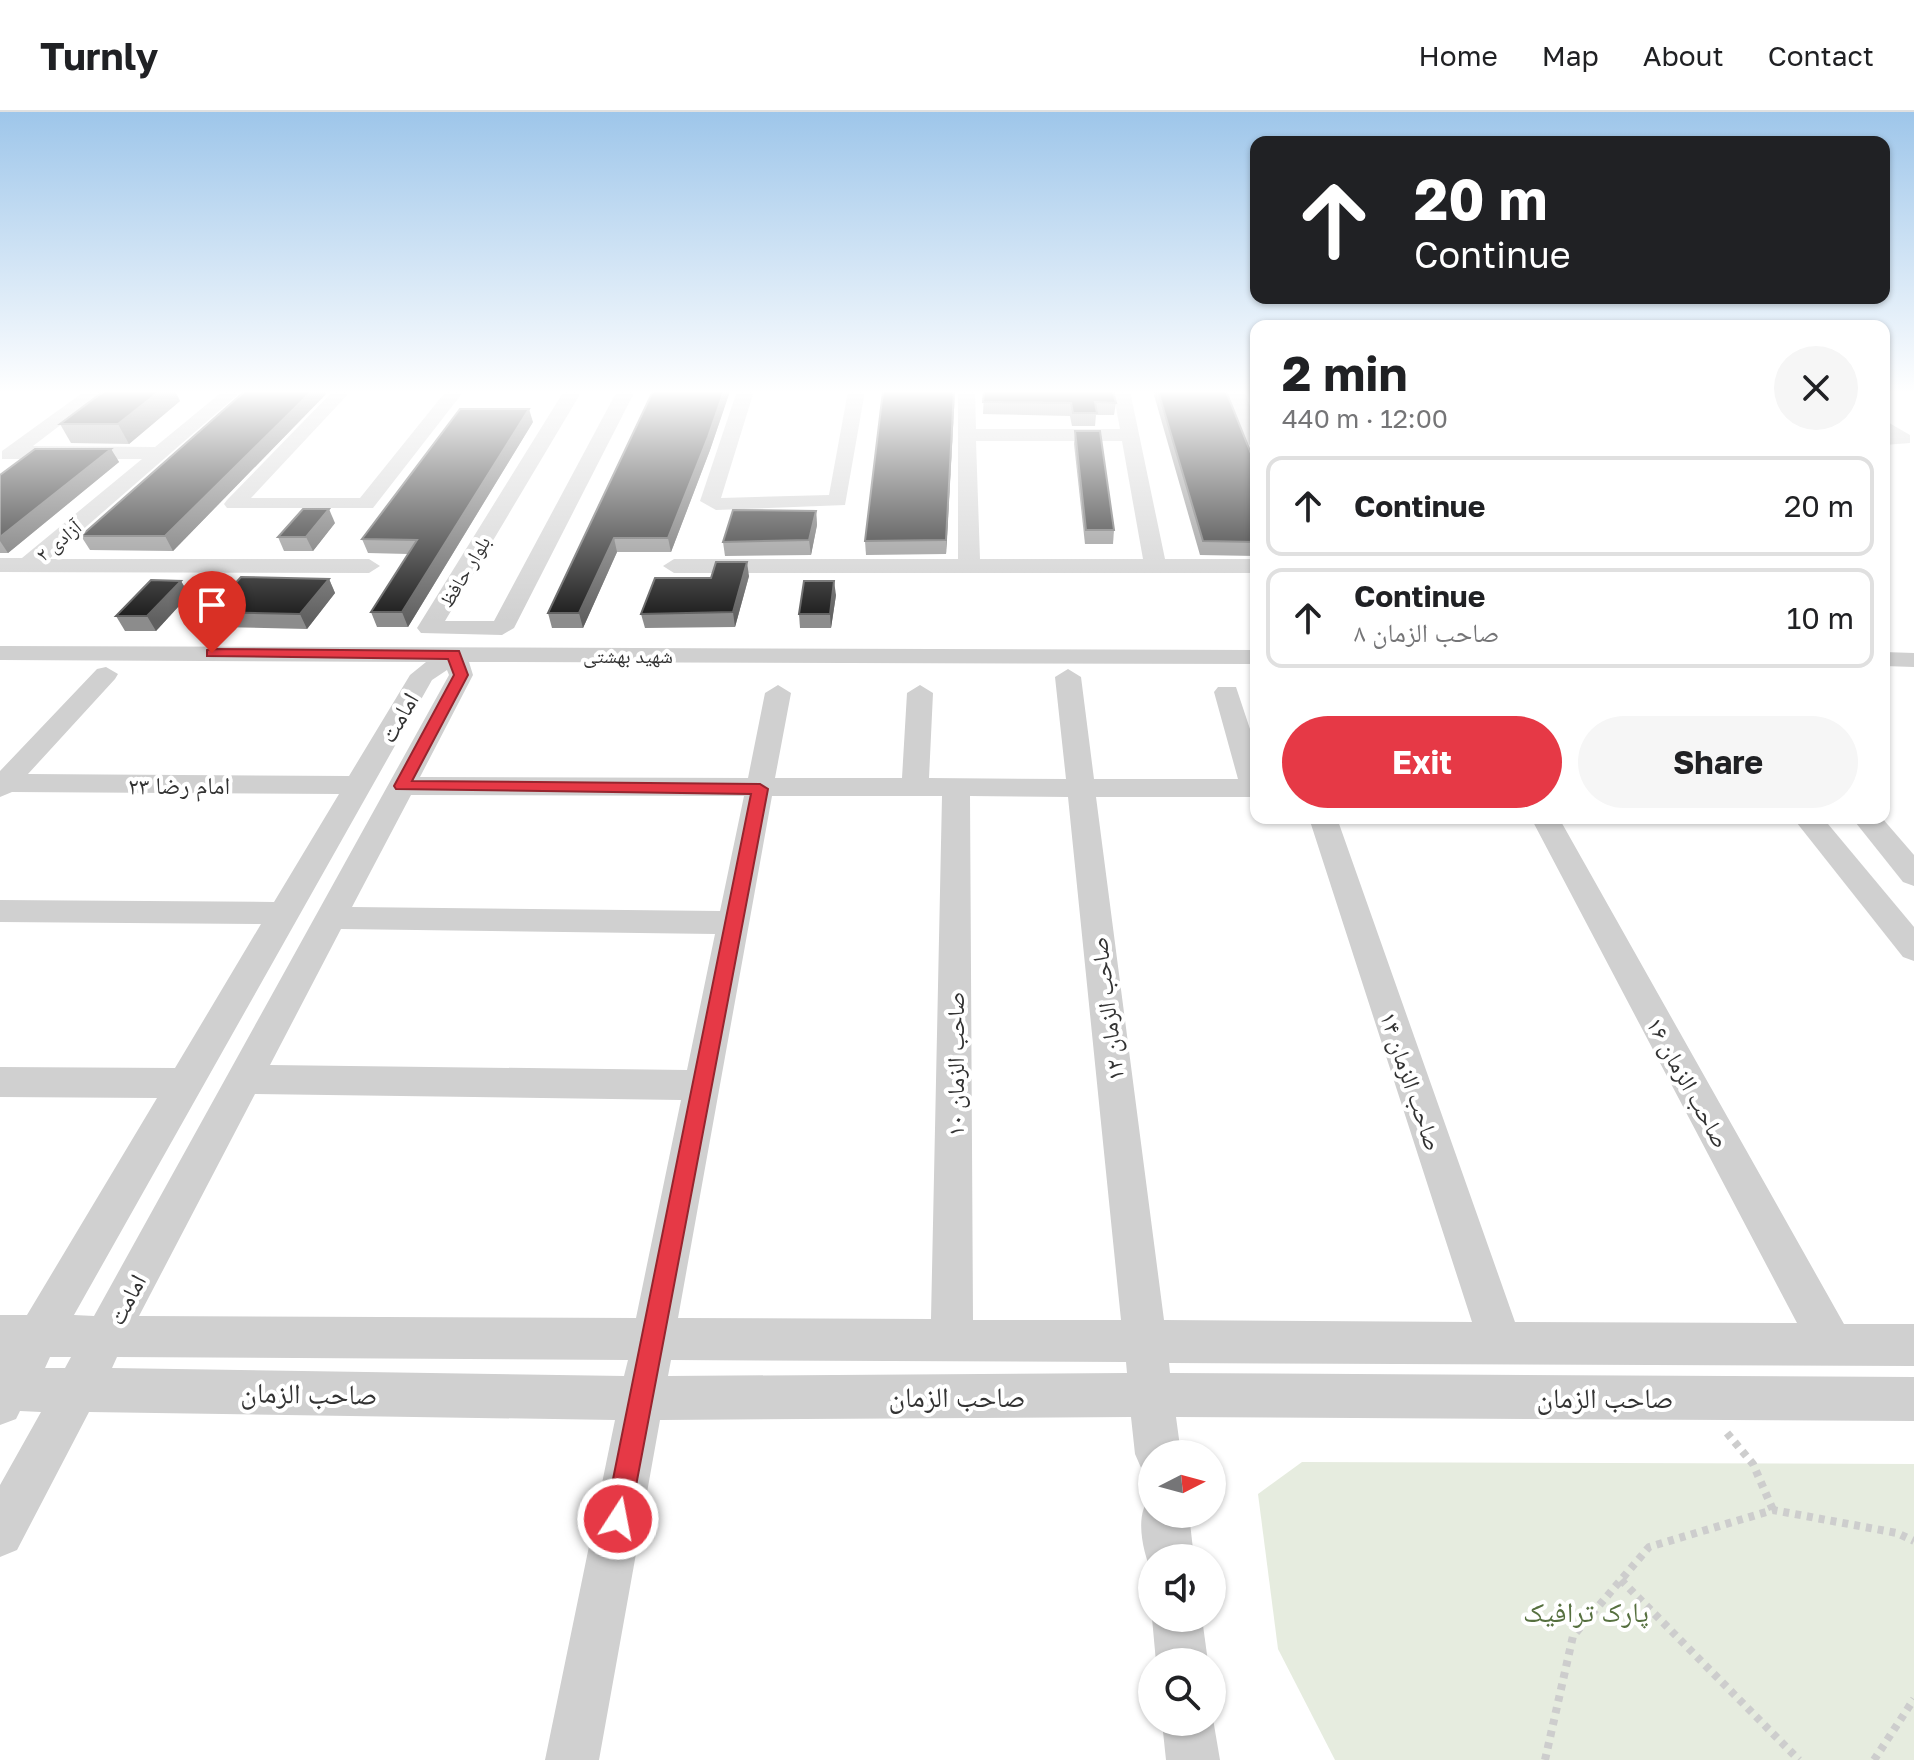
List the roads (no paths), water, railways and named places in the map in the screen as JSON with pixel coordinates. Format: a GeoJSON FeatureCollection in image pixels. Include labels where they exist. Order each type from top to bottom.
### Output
{"type":"FeatureCollection","features":[{"type":"Feature","properties":{"kind":"street","name":"آزادی ۲"},"geometry":{"type":"LineString","coordinates":[[28,565],[142,468]]}},
{"type":"Feature","properties":{"kind":"street"},"geometry":{"type":"LineString","coordinates":[[268,468],[234,504],[366,504],[394,468]]}},
{"type":"Feature","properties":{"kind":"street","name":"بلوار حافظ"},"geometry":{"type":"LineString","coordinates":[[526,468],[429,628],[502,628],[586,468]]}},
{"type":"Feature","properties":{"kind":"street"},"geometry":{"type":"LineString","coordinates":[[721,468],[710,501],[716,504],[838,501],[844,468]]}},
{"type":"Feature","properties":{"kind":"street"},"geometry":{"type":"LineString","coordinates":[[968,468],[969,566]]}},
{"type":"Feature","properties":{"kind":"street"},"geometry":{"type":"LineString","coordinates":[[1138,468],[1155,566]]}},
{"type":"Feature","properties":{"kind":"street"},"geometry":{"type":"LineString","coordinates":[[0,565],[369,566]]}},
{"type":"Feature","properties":{"kind":"street"},"geometry":{"type":"LineString","coordinates":[[674,566],[1250,566]]}},
{"type":"Feature","properties":{"kind":"street","name":"شهید بهشتی"},"geometry":{"type":"LineString","coordinates":[[0,653],[1068,677],[1250,677]]}},
{"type":"Feature","properties":{"kind":"street","name":"شهید بهشتی"},"geometry":{"type":"LineString","coordinates":[[457,665],[1250,657]]}},
{"type":"Feature","properties":{"kind":"street"},"geometry":{"type":"LineString","coordinates":[[1890,659],[1914,660]]}},
{"type":"Feature","properties":{"kind":"street","name":"امامت"},"geometry":{"type":"LineString","coordinates":[[3,1393],[20,1336],[186,1083],[422,675],[457,665]]}},
{"type":"Feature","properties":{"kind":"street","name":"امامت"},"geometry":{"type":"LineString","coordinates":[[0,1533],[402,786],[457,665]]}},
{"type":"Feature","properties":{"kind":"street"},"geometry":{"type":"LineString","coordinates":[[0,674],[422,675]]}},
{"type":"Feature","properties":{"kind":"street"},"geometry":{"type":"LineString","coordinates":[[2,785],[106,674]]}},
{"type":"Feature","properties":{"kind":"street","name":"صاحب الزمان ۱۲"},"geometry":{"type":"LineString","coordinates":[[1068,677],[1156,1440]]}},
{"type":"Feature","properties":{"kind":"street"},"geometry":{"type":"LineString","coordinates":[[1890,679],[1914,679]]}},
{"type":"Feature","properties":{"kind":"street"},"geometry":{"type":"LineString","coordinates":[[1227,692],[1250,771]]}},
{"type":"Feature","properties":{"kind":"street"},"geometry":{"type":"LineString","coordinates":[[572,1760],[778,693]]}},
{"type":"Feature","properties":{"kind":"street"},"geometry":{"type":"LineString","coordinates":[[915,787],[920,693]]}},
{"type":"Feature","properties":{"kind":"street","name":"امام رضا ۲۳"},"geometry":{"type":"LineString","coordinates":[[2,785],[359,785]]}},
{"type":"Feature","properties":{"kind":"street"},"geometry":{"type":"LineString","coordinates":[[402,786],[1250,788]]}},
{"type":"Feature","properties":{"kind":"street","name":"صاحب الزمان ۱۰"},"geometry":{"type":"LineString","coordinates":[[952,1340],[956,787]]}},
{"type":"Feature","properties":{"kind":"street","name":"صاحب الزمان ۱۴"},"geometry":{"type":"LineString","coordinates":[[1325,824],[1501,1344]]}},
{"type":"Feature","properties":{"kind":"street","name":"صاحب الزمان ۱۶"},"geometry":{"type":"LineString","coordinates":[[1548,824],[1832,1345]]}},
{"type":"Feature","properties":{"kind":"street"},"geometry":{"type":"LineString","coordinates":[[1812,824],[1914,949]]}},
{"type":"Feature","properties":{"kind":"street"},"geometry":{"type":"LineString","coordinates":[[1871,824],[1914,875]]}},
{"type":"Feature","properties":{"kind":"street"},"geometry":{"type":"LineString","coordinates":[[0,911],[284,913]]}},
{"type":"Feature","properties":{"kind":"street"},"geometry":{"type":"LineString","coordinates":[[330,918],[734,923]]}},
{"type":"Feature","properties":{"kind":"street"},"geometry":{"type":"LineString","coordinates":[[244,1079],[702,1085]]}},
{"type":"Feature","properties":{"kind":"street"},"geometry":{"type":"LineString","coordinates":[[0,1082],[186,1083]]}},
{"type":"Feature","properties":{"kind":"street","name":"صاحب الزمان"},"geometry":{"type":"LineString","coordinates":[[20,1336],[1914,1345]]}},
{"type":"Feature","properties":{"kind":"street","name":"صاحب الزمان"},"geometry":{"type":"LineString","coordinates":[[3,1393],[77,1389],[642,1398],[1151,1395],[1914,1399]]}},
{"type":"Feature","properties":{"kind":"street"},"geometry":{"type":"LineString","coordinates":[[1190,1736],[1193,1760]]}},
{"type":"Feature","properties":{"kind":"park label","name":"پارک ترافیک"},"geometry":{"type":"Point","coordinates":[1586,1611]}}]}
